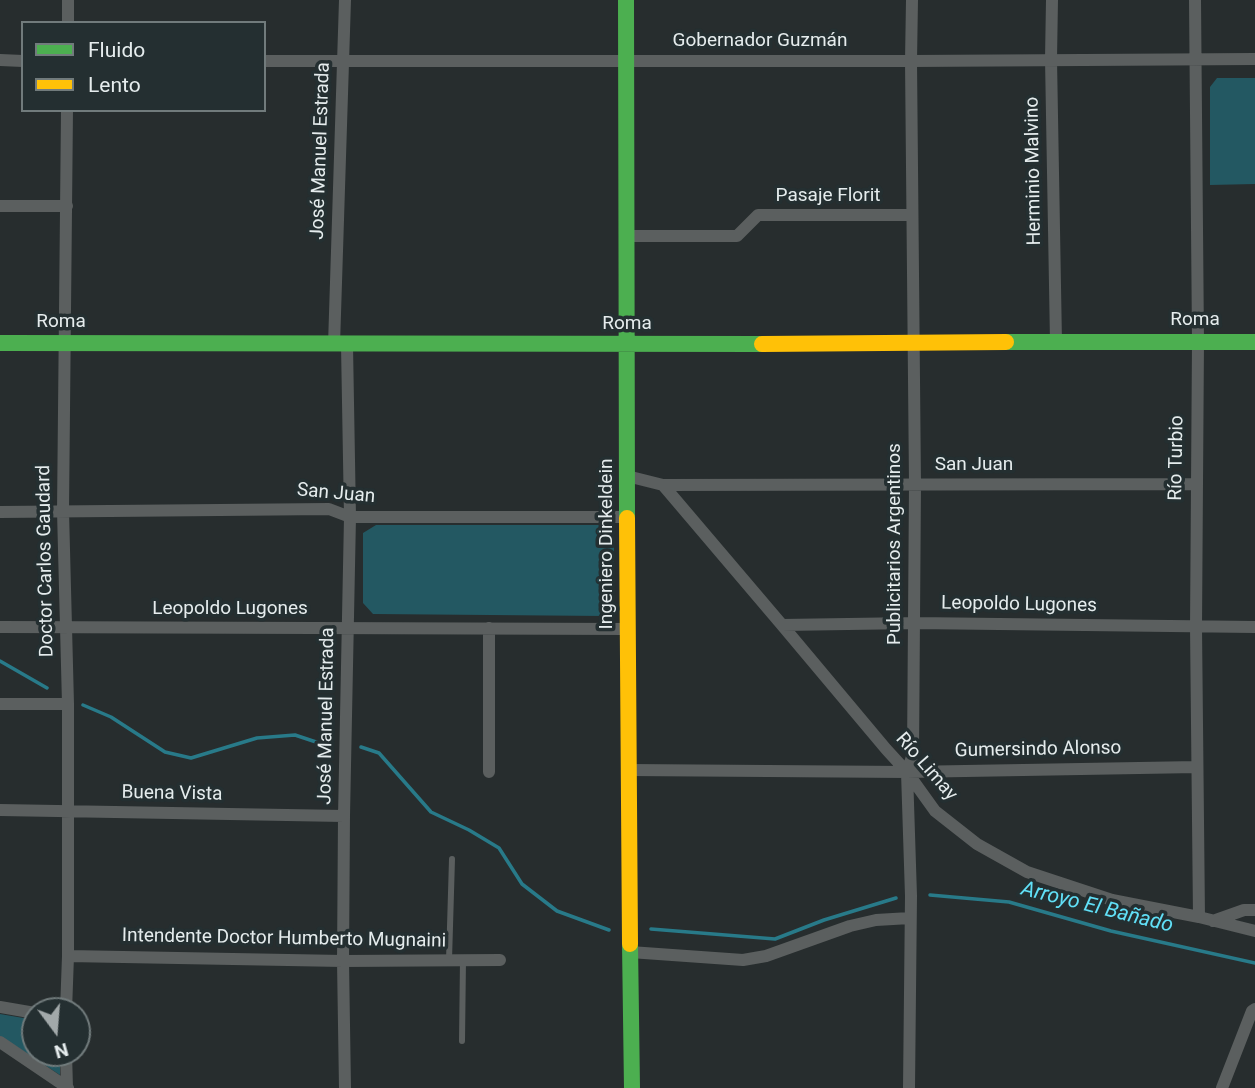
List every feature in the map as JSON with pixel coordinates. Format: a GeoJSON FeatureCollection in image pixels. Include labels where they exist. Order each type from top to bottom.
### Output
{"type":"FeatureCollection","features":[{"type":"Feature","properties":{"kind":"street"},"geometry":{"type":"LineString","coordinates":[[68,0],[68,21]]}},
{"type":"Feature","properties":{"kind":"street","name":"José Manuel Estrada"},"geometry":{"type":"LineString","coordinates":[[345,0],[341,345],[350,517],[344,816],[345,1088]]}},
{"type":"Feature","properties":{"kind":"street","name":"Ingeniero Dinkeldein"},"geometry":{"type":"LineString","coordinates":[[626,0],[628,770],[632,1088]]}},
{"type":"Feature","properties":{"kind":"street","name":"Publicitarios Argentinos"},"geometry":{"type":"LineString","coordinates":[[909,1088],[911,918],[907,772],[913,754],[915,485],[912,0]]}},
{"type":"Feature","properties":{"kind":"street","name":"Herminio Malvino"},"geometry":{"type":"LineString","coordinates":[[1052,0],[1056,342]]}},
{"type":"Feature","properties":{"kind":"street","name":"Río Turbio"},"geometry":{"type":"LineString","coordinates":[[1195,0],[1199,917]]}},
{"type":"Feature","properties":{"kind":"street","name":"Gobernador Guzmán"},"geometry":{"type":"LineString","coordinates":[[266,61],[1255,59]]}},
{"type":"Feature","properties":{"kind":"street"},"geometry":{"type":"LineString","coordinates":[[0,60],[21,61]]}},
{"type":"Feature","properties":{"kind":"street","name":"Doctor Carlos Gaudard"},"geometry":{"type":"LineString","coordinates":[[67,112],[64,511],[68,705],[67,997]]}},
{"type":"Feature","properties":{"kind":"street"},"geometry":{"type":"LineString","coordinates":[[0,206],[67,206]]}},
{"type":"Feature","properties":{"kind":"street","name":"Pasaje Florit"},"geometry":{"type":"LineString","coordinates":[[627,236],[737,236],[758,215],[912,215]]}},
{"type":"Feature","properties":{"kind":"street","name":"Roma"},"geometry":{"type":"LineString","coordinates":[[0,343],[627,345],[1255,342]]}},
{"type":"Feature","properties":{"kind":"street","name":"San Juan"},"geometry":{"type":"LineString","coordinates":[[627,476],[663,485],[1196,484]]}},
{"type":"Feature","properties":{"kind":"street","name":"Río Limay"},"geometry":{"type":"LineString","coordinates":[[663,485],[907,772],[935,811],[977,844],[1027,872],[1112,900],[1255,931]]}},
{"type":"Feature","properties":{"kind":"street","name":"San Juan"},"geometry":{"type":"LineString","coordinates":[[0,512],[329,509],[350,517],[627,517]]}},
{"type":"Feature","properties":{"kind":"street","name":"Leopoldo Lugones"},"geometry":{"type":"LineString","coordinates":[[782,625],[914,623],[1255,627]]}},
{"type":"Feature","properties":{"kind":"street","name":"Leopoldo Lugones"},"geometry":{"type":"LineString","coordinates":[[0,627],[628,629]]}},
{"type":"Feature","properties":{"kind":"street"},"geometry":{"type":"LineString","coordinates":[[489,628],[489,772]]}},
{"type":"Feature","properties":{"kind":"street"},"geometry":{"type":"LineString","coordinates":[[0,704],[68,705]]}},
{"type":"Feature","properties":{"kind":"street","name":"Gumersindo Alonso"},"geometry":{"type":"LineString","coordinates":[[628,770],[907,772],[1197,767]]}},
{"type":"Feature","properties":{"kind":"street","name":"Buena Vista"},"geometry":{"type":"LineString","coordinates":[[0,810],[344,816]]}},
{"type":"Feature","properties":{"kind":"street"},"geometry":{"type":"LineString","coordinates":[[1213,921],[1244,910],[1255,910]]}},
{"type":"Feature","properties":{"kind":"street"},"geometry":{"type":"LineString","coordinates":[[630,953],[743,960],[766,956],[850,926],[876,920],[911,918]]}},
{"type":"Feature","properties":{"kind":"street","name":"Intendente Doctor Humberto Mugnaini"},"geometry":{"type":"LineString","coordinates":[[68,956],[343,961],[500,960]]}},
{"type":"Feature","properties":{"kind":"street"},"geometry":{"type":"LineString","coordinates":[[0,1007],[21,1011]]}},
{"type":"Feature","properties":{"kind":"street"},"geometry":{"type":"LineString","coordinates":[[1222,1088],[1255,1009]]}},
{"type":"Feature","properties":{"kind":"street"},"geometry":{"type":"LineString","coordinates":[[0,1042],[67,1088]]}},
{"type":"Feature","properties":{"kind":"street"},"geometry":{"type":"LineString","coordinates":[[66,1067],[67,1088]]}},
{"type":"Feature","properties":{"kind":"lane"},"geometry":{"type":"LineString","coordinates":[[449,960],[452,859]]}},
{"type":"Feature","properties":{"kind":"lane"},"geometry":{"type":"LineString","coordinates":[[462,1041],[463,960]]}},
{"type":"Feature","properties":{"kind":"shaded area"},"geometry":{"type":"Polygon","coordinates":[[[1217,78],[1255,78],[1255,184],[1210,185],[1210,87],[1217,78]]]}},
{"type":"Feature","properties":{"kind":"shaded area"},"geometry":{"type":"Polygon","coordinates":[[[376,525],[610,525],[614,534],[614,608],[605,616],[373,614],[363,603],[363,533],[376,525]]]}},
{"type":"Feature","properties":{"kind":"shaded area"},"geometry":{"type":"Polygon","coordinates":[[[0,1014],[21,1018],[21,1050],[0,1036],[0,1014]]]}},
{"type":"Feature","properties":{"kind":"shaded area"},"geometry":{"type":"Polygon","coordinates":[[[48,1067],[60,1067],[60,1075],[48,1067]]]}},
{"type":"Feature","properties":{"kind":"waterway","name":"Arroyo El Bañado"},"geometry":{"type":"LineString","coordinates":[[0,661],[47,688]]}},
{"type":"Feature","properties":{"kind":"waterway","name":"Arroyo El Bañado"},"geometry":{"type":"LineString","coordinates":[[83,705],[111,717],[165,752],[191,758],[257,738],[295,735],[331,747]]}},
{"type":"Feature","properties":{"kind":"waterway","name":"Arroyo El Bañado"},"geometry":{"type":"LineString","coordinates":[[361,747],[379,753],[431,812],[499,848],[522,884],[557,911],[609,930]]}},
{"type":"Feature","properties":{"kind":"waterway","name":"Arroyo El Bañado"},"geometry":{"type":"LineString","coordinates":[[930,895],[1009,902],[1111,931],[1255,963]]}},
{"type":"Feature","properties":{"kind":"waterway","name":"Arroyo El Bañado"},"geometry":{"type":"LineString","coordinates":[[651,929],[775,939],[824,920],[896,898]]}},
{"type":"Feature","properties":{"kind":"traffic: fast"},"geometry":{"type":"LineString","coordinates":[[626,0],[627,518]]}},
{"type":"Feature","properties":{"kind":"traffic: fast"},"geometry":{"type":"LineString","coordinates":[[1006,342],[1255,342]]}},
{"type":"Feature","properties":{"kind":"traffic: fast"},"geometry":{"type":"LineString","coordinates":[[0,343],[762,344]]}},
{"type":"Feature","properties":{"kind":"traffic: fast"},"geometry":{"type":"LineString","coordinates":[[630,944],[632,1088]]}},
{"type":"Feature","properties":{"kind":"traffic: slow"},"geometry":{"type":"LineString","coordinates":[[762,344],[1006,342]]}},
{"type":"Feature","properties":{"kind":"traffic: slow"},"geometry":{"type":"LineString","coordinates":[[627,518],[630,944]]}}]}
